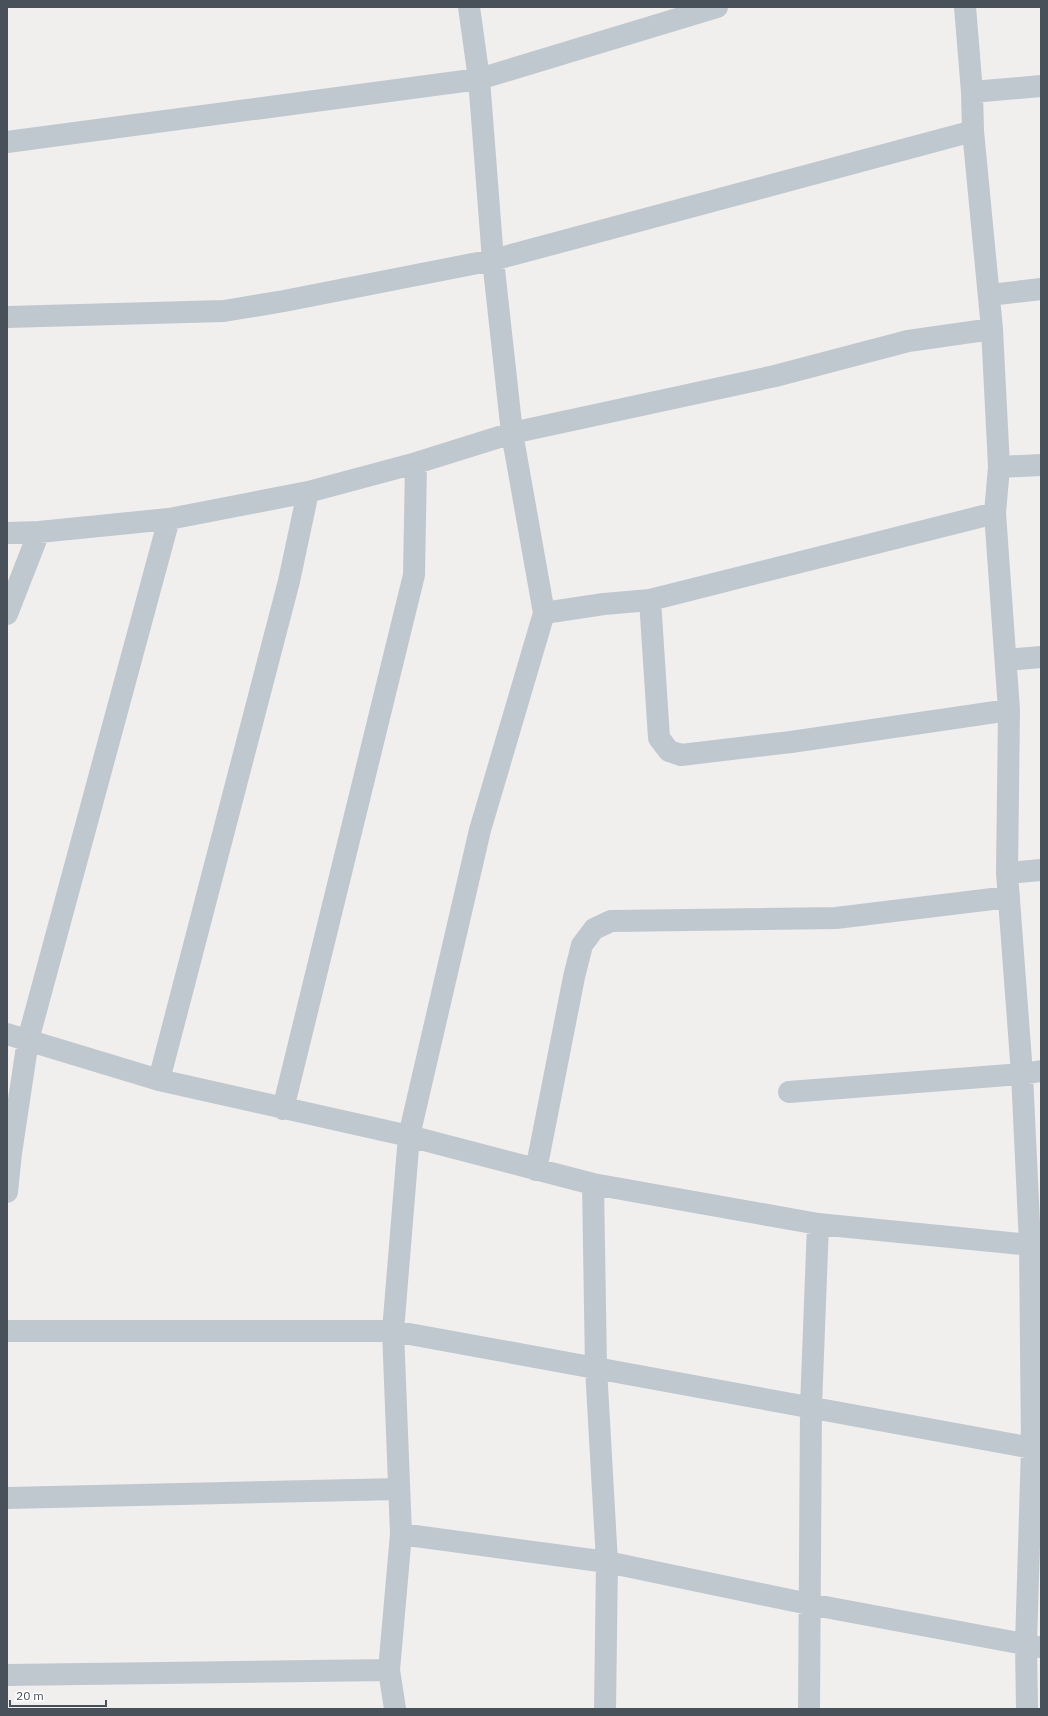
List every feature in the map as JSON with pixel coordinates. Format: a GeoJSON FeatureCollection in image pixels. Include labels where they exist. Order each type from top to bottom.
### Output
{"type":"FeatureCollection","features":[{"type":"Feature","properties":{"kind":"street"},"geometry":{"type":"LineString","coordinates":[[395,1709],[389,1670],[401,1534],[393,1331],[409,1136],[480,830],[544,613],[512,434],[493,260],[479,79],[470,7]]}},
{"type":"Feature","properties":{"kind":"street"},"geometry":{"type":"LineString","coordinates":[[7,142],[479,79],[716,7]]}},
{"type":"Feature","properties":{"kind":"street"},"geometry":{"type":"LineString","coordinates":[[965,7],[972,92],[973,131],[990,295],[999,467],[996,513],[1008,710],[1009,897],[1032,1072],[1036,1245],[1032,1448],[1034,1645],[1027,1709]]}},
{"type":"Feature","properties":{"kind":"street"},"geometry":{"type":"LineString","coordinates":[[972,92],[1041,86]]}},
{"type":"Feature","properties":{"kind":"street"},"geometry":{"type":"LineString","coordinates":[[7,317],[224,311],[284,301],[493,260],[973,131]]}},
{"type":"Feature","properties":{"kind":"street"},"geometry":{"type":"LineString","coordinates":[[990,295],[1041,289]]}},
{"type":"Feature","properties":{"kind":"street"},"geometry":{"type":"LineString","coordinates":[[7,532],[39,532],[169,519],[308,492],[416,463],[512,434],[775,376],[908,341],[992,329]]}},
{"type":"Feature","properties":{"kind":"street"},"geometry":{"type":"LineString","coordinates":[[284,1109],[414,574],[416,463]]}},
{"type":"Feature","properties":{"kind":"street"},"geometry":{"type":"LineString","coordinates":[[999,467],[1041,465]]}},
{"type":"Feature","properties":{"kind":"street"},"geometry":{"type":"LineString","coordinates":[[159,1080],[289,581],[308,492]]}},
{"type":"Feature","properties":{"kind":"street"},"geometry":{"type":"LineString","coordinates":[[544,613],[604,604],[650,600],[996,513]]}},
{"type":"Feature","properties":{"kind":"street"},"geometry":{"type":"LineString","coordinates":[[7,1192],[9,1153],[28,1040],[169,519]]}},
{"type":"Feature","properties":{"kind":"street"},"geometry":{"type":"LineString","coordinates":[[7,614],[39,532]]}},
{"type":"Feature","properties":{"kind":"street"},"geometry":{"type":"LineString","coordinates":[[650,600],[660,738],[669,751],[681,755],[791,742],[1008,710]]}},
{"type":"Feature","properties":{"kind":"street"},"geometry":{"type":"LineString","coordinates":[[1006,660],[1041,657]]}},
{"type":"Feature","properties":{"kind":"street"},"geometry":{"type":"LineString","coordinates":[[1008,873],[1041,870]]}},
{"type":"Feature","properties":{"kind":"street"},"geometry":{"type":"LineString","coordinates":[[536,1170],[574,977],[582,945],[594,929],[611,921],[836,918],[1009,897]]}},
{"type":"Feature","properties":{"kind":"street"},"geometry":{"type":"LineString","coordinates":[[7,1034],[159,1080],[409,1136],[593,1184],[818,1224],[1036,1245]]}},
{"type":"Feature","properties":{"kind":"street"},"geometry":{"type":"LineString","coordinates":[[789,1092],[1032,1072]]}},
{"type":"Feature","properties":{"kind":"street"},"geometry":{"type":"LineString","coordinates":[[593,1184],[596,1368],[607,1562],[605,1709]]}},
{"type":"Feature","properties":{"kind":"street"},"geometry":{"type":"LineString","coordinates":[[809,1709],[811,1407],[818,1224]]}},
{"type":"Feature","properties":{"kind":"street"},"geometry":{"type":"LineString","coordinates":[[7,1331],[393,1331],[1032,1448]]}},
{"type":"Feature","properties":{"kind":"street"},"geometry":{"type":"LineString","coordinates":[[7,1498],[399,1489]]}},
{"type":"Feature","properties":{"kind":"street"},"geometry":{"type":"LineString","coordinates":[[401,1534],[607,1562],[809,1604],[1034,1645]]}},
{"type":"Feature","properties":{"kind":"street"},"geometry":{"type":"LineString","coordinates":[[7,1675],[389,1670]]}}]}
